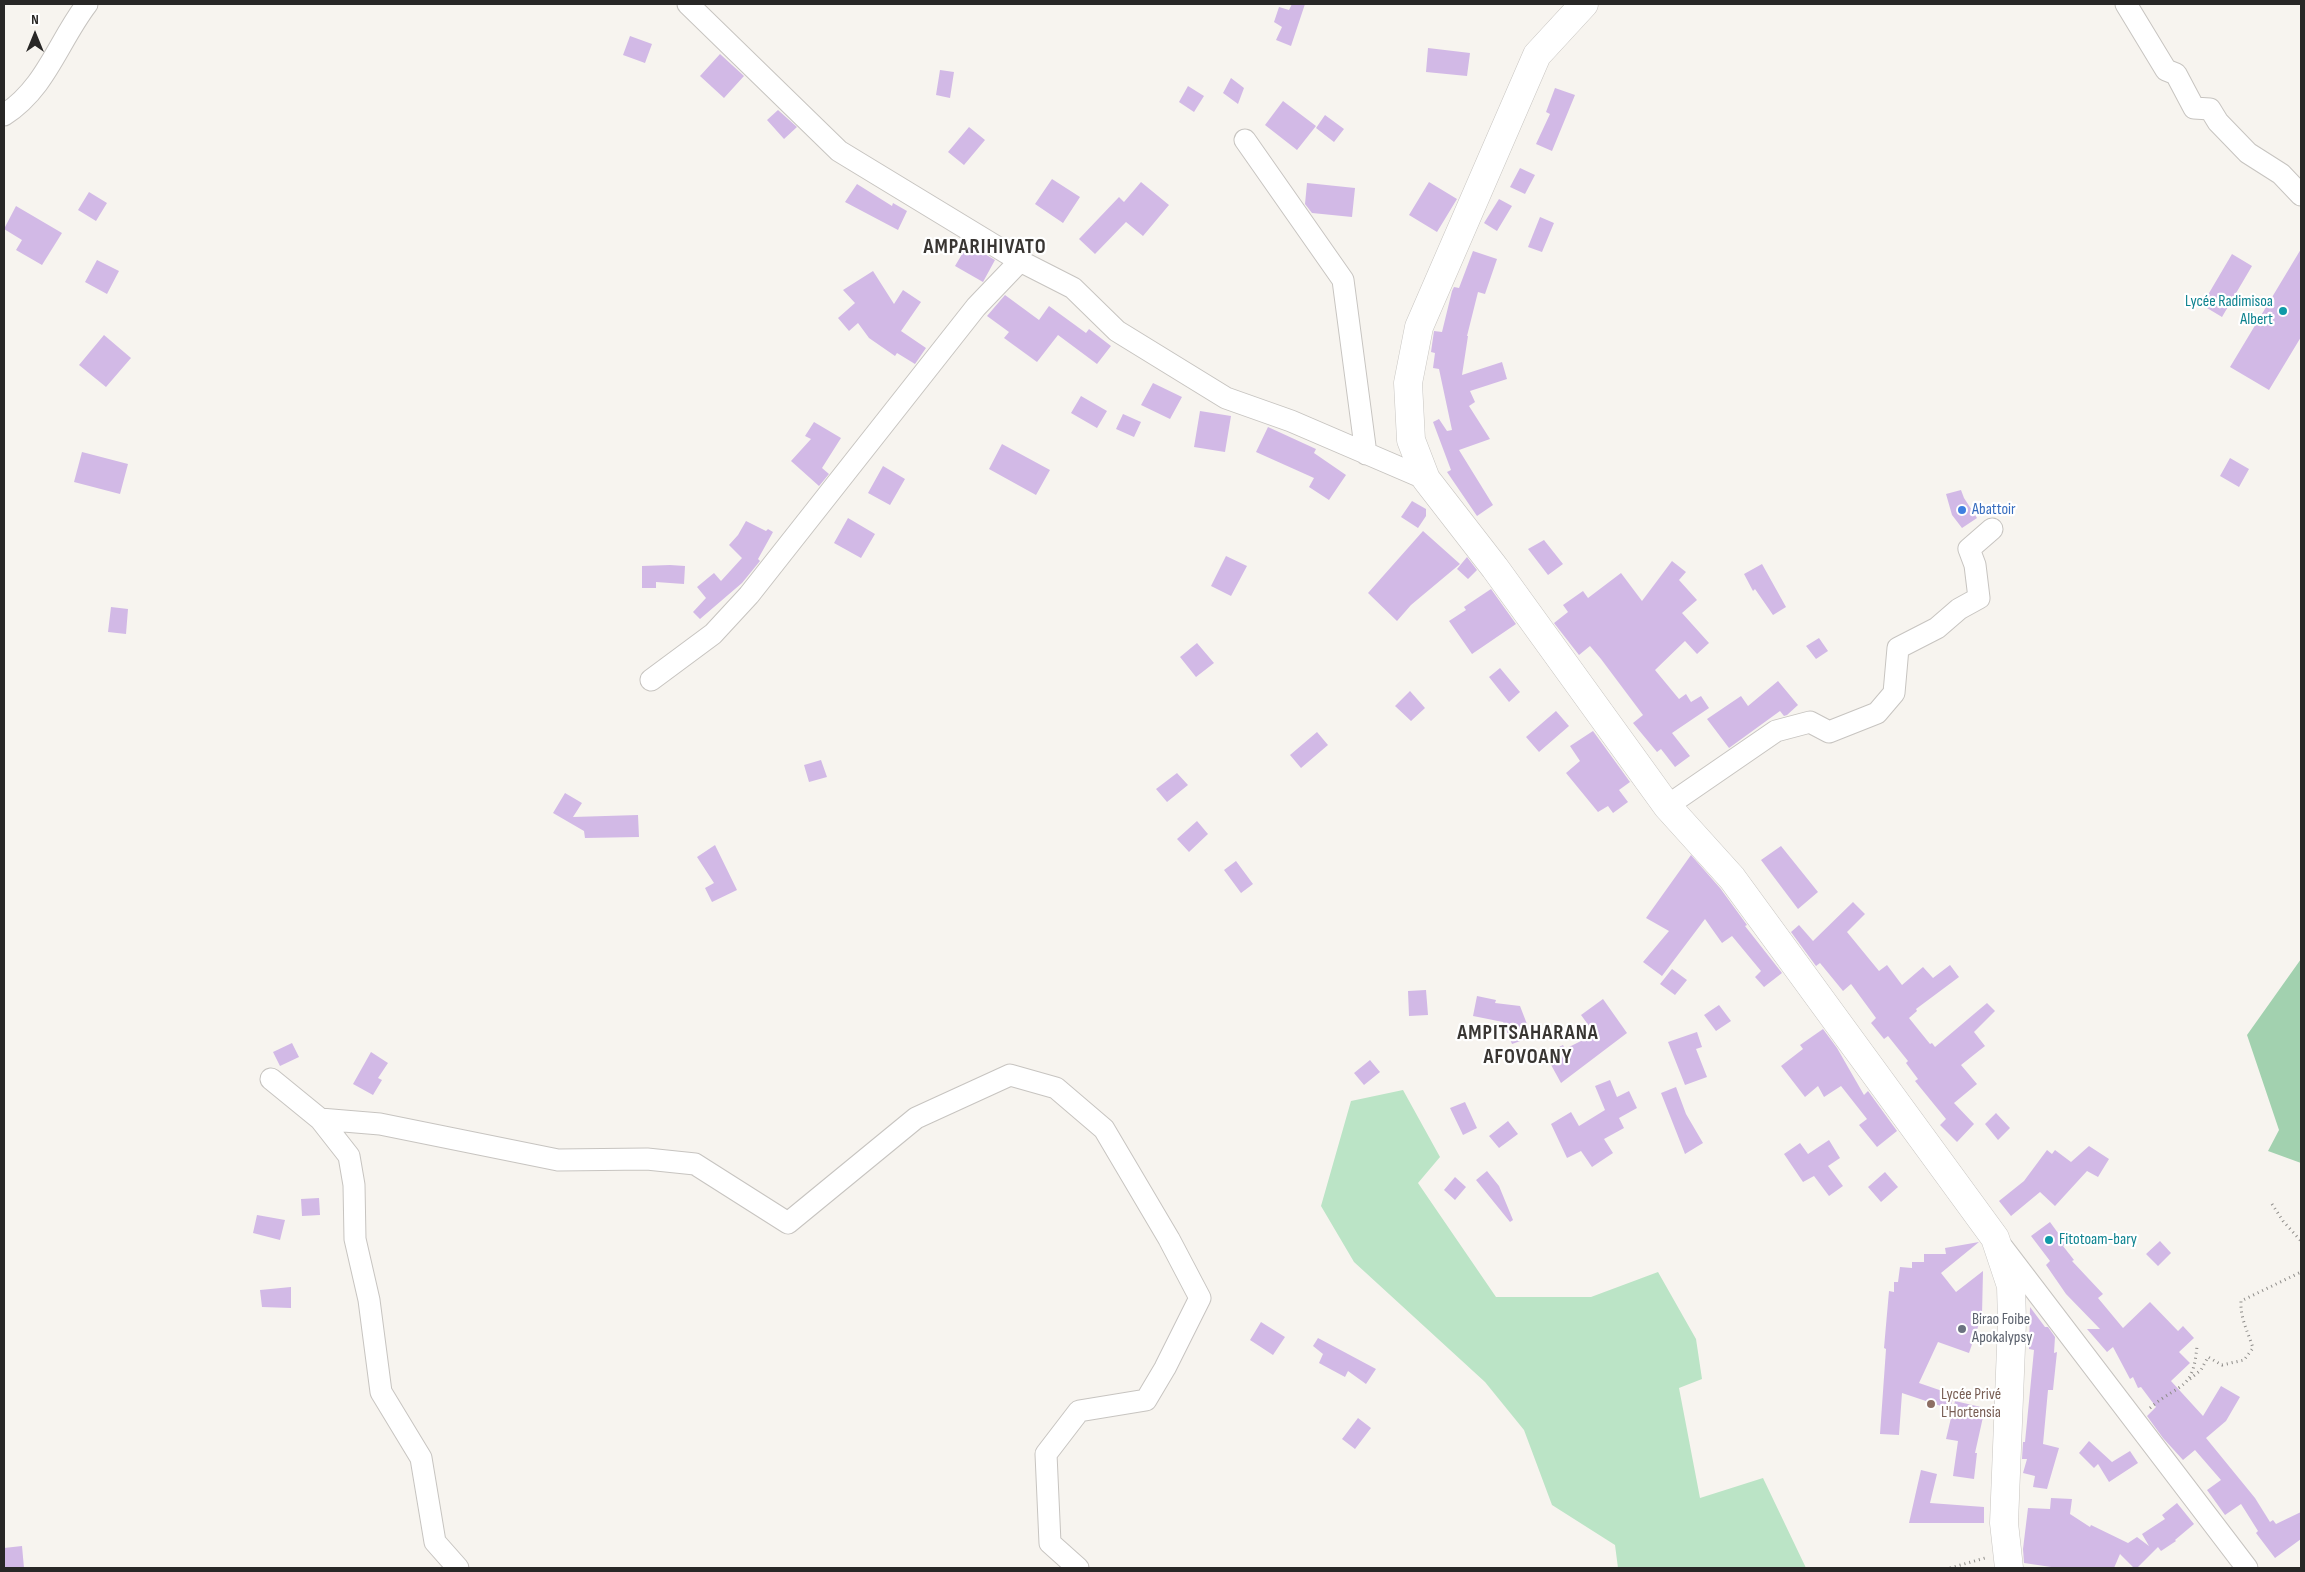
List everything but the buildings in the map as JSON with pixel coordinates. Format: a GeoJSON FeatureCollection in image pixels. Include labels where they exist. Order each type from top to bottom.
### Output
{"type":"FeatureCollection","features":[{"type":"Feature","properties":{"kind":"main road"},"geometry":{"type":"LineString","coordinates":[[1584,4],[1537,55],[1419,327],[1408,383],[1410,440],[1426,479],[1495,568],[1667,806],[1732,878],[1995,1238],[2011,1286],[2012,1322],[2004,1523],[2008,1561]]}},
{"type":"Feature","properties":{"kind":"street"},"geometry":{"type":"LineString","coordinates":[[4,115],[17,106],[45,75],[73,22],[87,4]]}},
{"type":"Feature","properties":{"kind":"street"},"geometry":{"type":"LineString","coordinates":[[688,4],[839,151],[1020,261],[1073,288],[1116,331],[1226,398],[1291,421],[1426,479]]}},
{"type":"Feature","properties":{"kind":"street"},"geometry":{"type":"LineString","coordinates":[[2126,4],[2166,70],[2176,74],[2194,108],[2210,109],[2218,122],[2248,153],[2281,174],[2301,195]]}},
{"type":"Feature","properties":{"kind":"street"},"geometry":{"type":"LineString","coordinates":[[1245,140],[1343,280],[1366,454]]}},
{"type":"Feature","properties":{"kind":"street"},"geometry":{"type":"LineString","coordinates":[[651,680],[714,634],[749,595],[976,307],[1020,261]]}},
{"type":"Feature","properties":{"kind":"street"},"geometry":{"type":"LineString","coordinates":[[1667,806],[1776,731],[1810,722],[1829,732],[1877,713],[1894,693],[1898,648],[1937,628],[1959,609],[1979,598],[1975,565],[1968,549],[1992,529]]}},
{"type":"Feature","properties":{"kind":"street"},"geometry":{"type":"LineString","coordinates":[[320,1119],[380,1124],[558,1160],[647,1159],[695,1164],[788,1223],[916,1118],[1010,1075],[1056,1088],[1104,1129],[1169,1239],[1200,1298],[1165,1368],[1146,1400],[1079,1412],[1046,1454],[1050,1543],[1078,1568]]}},
{"type":"Feature","properties":{"kind":"street"},"geometry":{"type":"LineString","coordinates":[[271,1079],[320,1119],[349,1156],[354,1185],[355,1239],[369,1300],[382,1392],[421,1458],[435,1542],[458,1568]]}},
{"type":"Feature","properties":{"kind":"street"},"geometry":{"type":"LineString","coordinates":[[1995,1238],[2246,1568]]}},
{"type":"Feature","properties":{"kind":"path"},"geometry":{"type":"LineString","coordinates":[[2272,1204],[2301,1241]]}},
{"type":"Feature","properties":{"kind":"path"},"geometry":{"type":"LineString","coordinates":[[2135,1422],[2161,1398],[2177,1390],[2201,1370],[2208,1357],[2222,1365],[2244,1360],[2253,1348],[2248,1329],[2240,1314],[2241,1301],[2301,1272]]}},
{"type":"Feature","properties":{"kind":"path"},"geometry":{"type":"LineString","coordinates":[[2190,1379],[2197,1346]]}},
{"type":"Feature","properties":{"kind":"path"},"geometry":{"type":"LineString","coordinates":[[1950,1568],[1969,1562],[2008,1561]]}},
{"type":"Feature","properties":{"kind":"green space"},"geometry":{"type":"Polygon","coordinates":[[[2301,959],[2301,1163],[2268,1151],[2279,1130],[2247,1035],[2301,959]]]}},
{"type":"Feature","properties":{"kind":"green space"},"geometry":{"type":"Polygon","coordinates":[[[1403,1090],[1440,1157],[1418,1183],[1496,1297],[1591,1297],[1658,1272],[1696,1339],[1702,1379],[1679,1388],[1700,1498],[1763,1478],[1806,1568],[1618,1568],[1615,1545],[1552,1505],[1524,1430],[1485,1382],[1354,1262],[1321,1206],[1351,1101],[1403,1090]]]}},
{"type":"Feature","properties":{"kind":"place","name":"Lycée Radimisoa Albert"},"geometry":{"type":"Point","coordinates":[2283,311]}},
{"type":"Feature","properties":{"kind":"place","name":"Abattoir"},"geometry":{"type":"Point","coordinates":[1962,510]}},
{"type":"Feature","properties":{"kind":"place","name":"Fitotoam-bary"},"geometry":{"type":"Point","coordinates":[2049,1240]}},
{"type":"Feature","properties":{"kind":"place","name":"Birao Foibe Apokalypsy"},"geometry":{"type":"Point","coordinates":[1962,1329]}},
{"type":"Feature","properties":{"kind":"place","name":"Lycée Privé L'Hortensia"},"geometry":{"type":"Point","coordinates":[1931,1404]}},
{"type":"Feature","properties":{"kind":"district","name":"AMPARIHIVATO"},"geometry":{"type":"Point","coordinates":[985,248]}},
{"type":"Feature","properties":{"kind":"district","name":"AMPITSAHARANA AFOVOANY"},"geometry":{"type":"Point","coordinates":[1528,1046]}}]}
